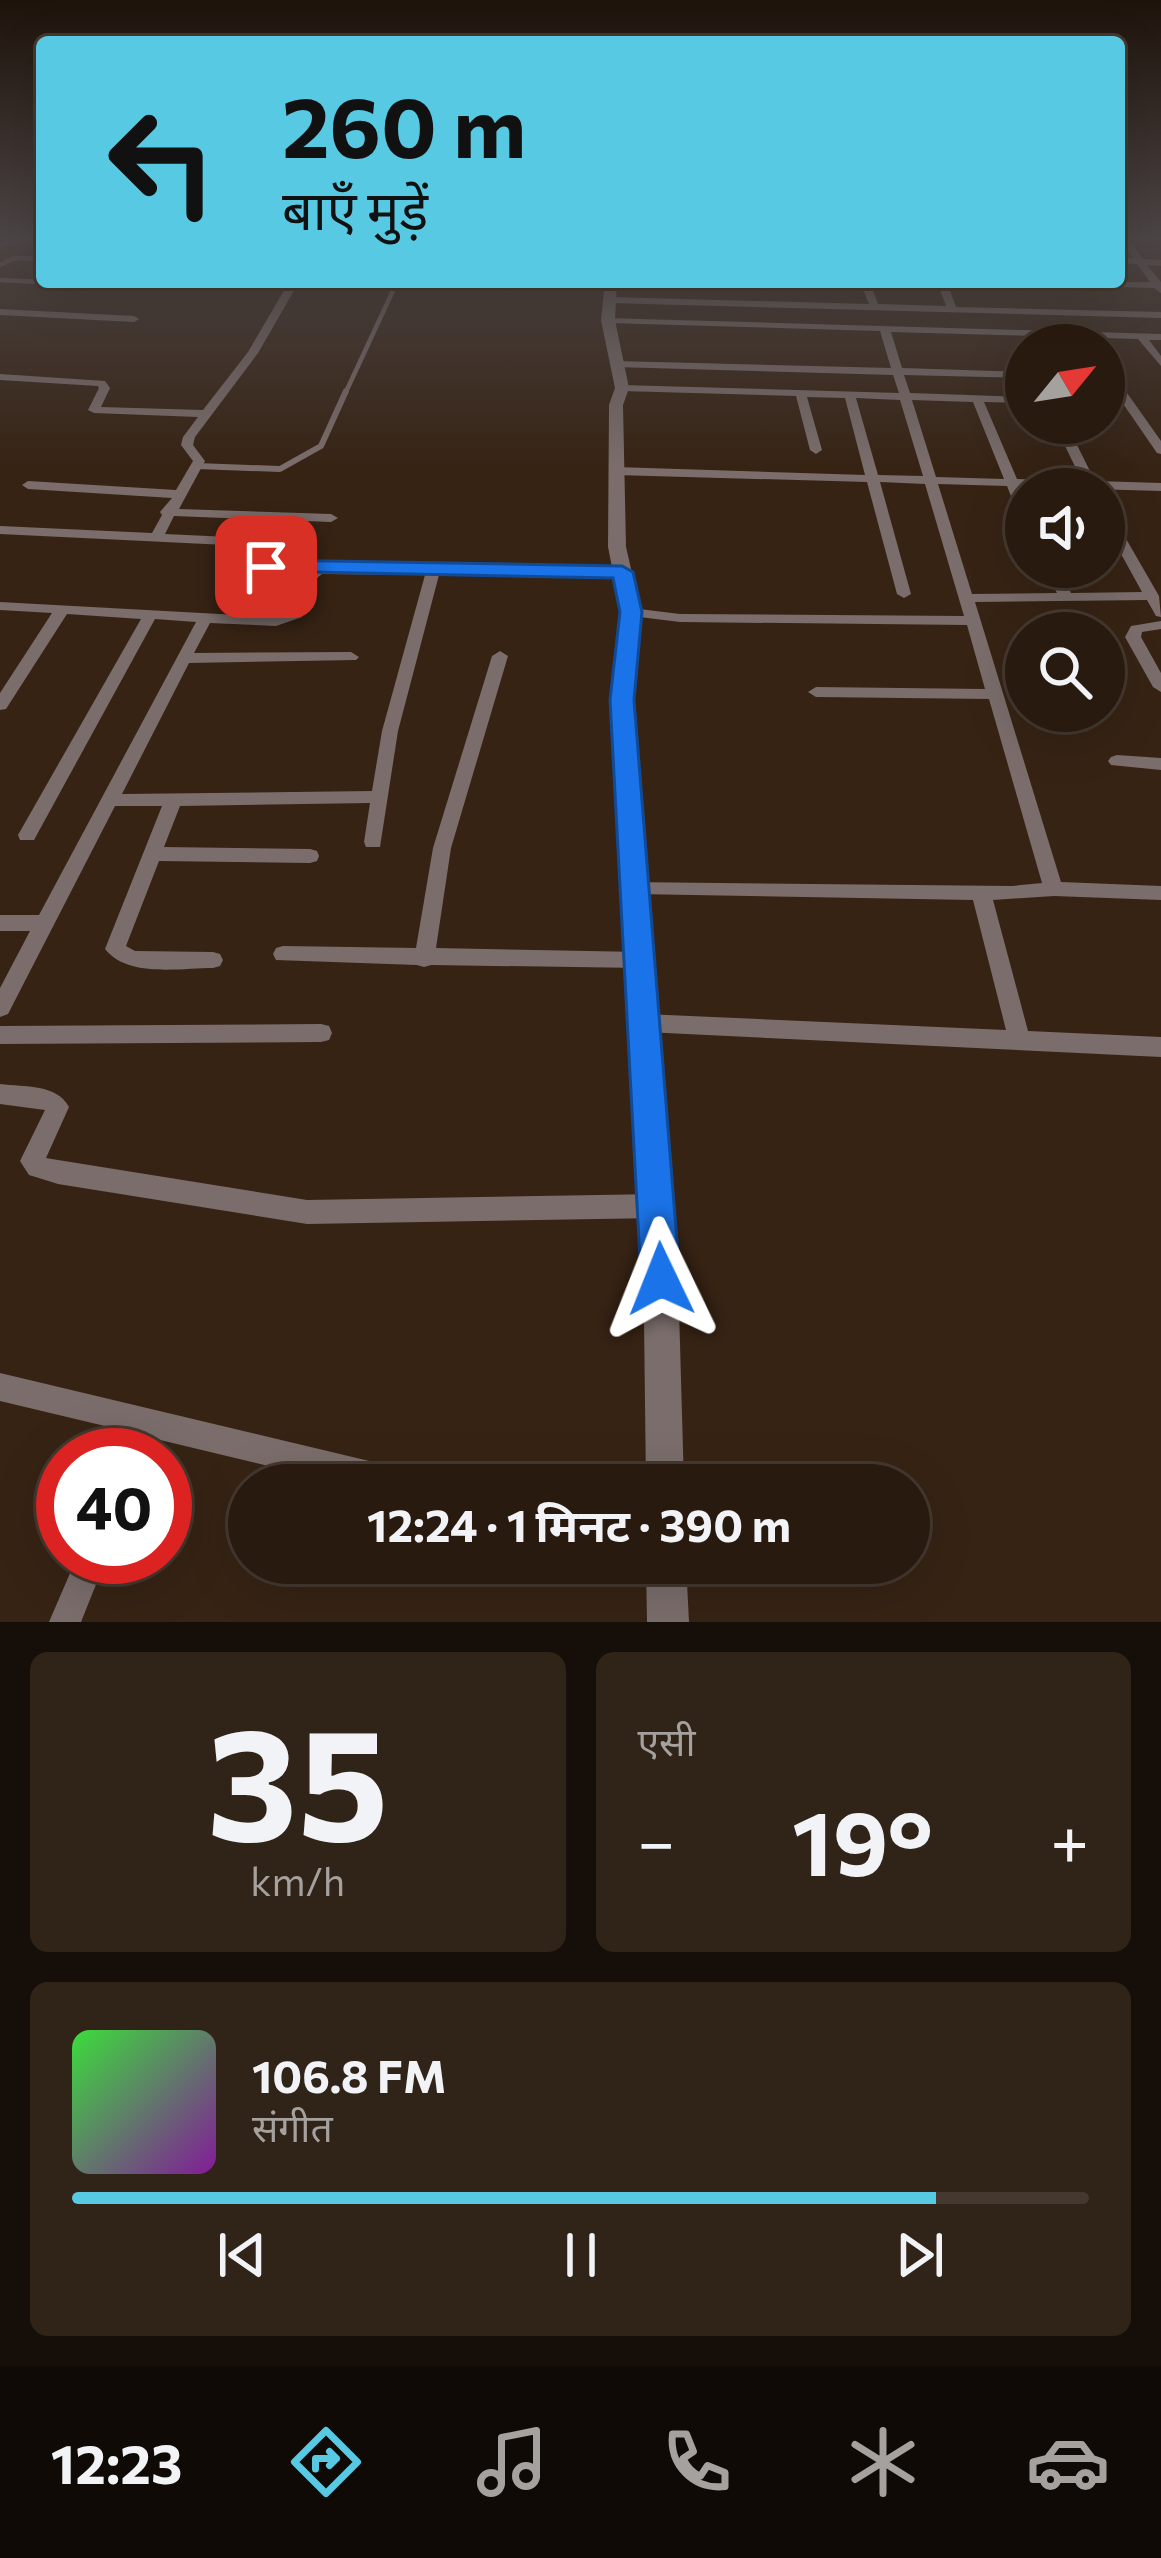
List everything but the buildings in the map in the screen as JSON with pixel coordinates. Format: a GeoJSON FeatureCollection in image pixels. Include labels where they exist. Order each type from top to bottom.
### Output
{"type":"FeatureCollection","features":[{"type":"Feature","properties":{"kind":"street"},"geometry":{"type":"LineString","coordinates":[[71,316],[134,319]]}},
{"type":"Feature","properties":{"kind":"street"},"geometry":{"type":"LineString","coordinates":[[155,539],[196,466],[188,436],[253,353],[275,316]]}},
{"type":"Feature","properties":{"kind":"street"},"geometry":{"type":"LineString","coordinates":[[615,316],[616,471],[622,572],[631,612],[622,700],[658,1206],[664,1464]]}},
{"type":"Feature","properties":{"kind":"street"},"geometry":{"type":"LineString","coordinates":[[771,316],[885,330],[1005,336]]}},
{"type":"Feature","properties":{"kind":"street"},"geometry":{"type":"LineString","coordinates":[[885,330],[992,694],[1054,876],[1054,889]]}},
{"type":"Feature","properties":{"kind":"street"},"geometry":{"type":"LineString","coordinates":[[1141,336],[1161,363]]}},
{"type":"Feature","properties":{"kind":"street"},"geometry":{"type":"LineString","coordinates":[[1125,337],[1161,337]]}},
{"type":"Feature","properties":{"kind":"street"},"geometry":{"type":"LineString","coordinates":[[619,376],[1005,374]]}},
{"type":"Feature","properties":{"kind":"street"},"geometry":{"type":"LineString","coordinates":[[0,376],[101,383],[105,388],[94,410],[207,414]]}},
{"type":"Feature","properties":{"kind":"street"},"geometry":{"type":"LineString","coordinates":[[619,376],[801,394],[1005,400]]}},
{"type":"Feature","properties":{"kind":"street"},"geometry":{"type":"LineString","coordinates":[[801,394],[816,450]]}},
{"type":"Feature","properties":{"kind":"street"},"geometry":{"type":"LineString","coordinates":[[850,395],[904,594]]}},
{"type":"Feature","properties":{"kind":"street"},"geometry":{"type":"LineString","coordinates":[[1125,398],[1161,450]]}},
{"type":"Feature","properties":{"kind":"street"},"geometry":{"type":"LineString","coordinates":[[977,399],[1005,469]]}},
{"type":"Feature","properties":{"kind":"street"},"geometry":{"type":"LineString","coordinates":[[616,471],[1005,482]]}},
{"type":"Feature","properties":{"kind":"street"},"geometry":{"type":"LineString","coordinates":[[28,484],[177,494]]}},
{"type":"Feature","properties":{"kind":"street"},"geometry":{"type":"LineString","coordinates":[[1125,487],[1161,487]]}},
{"type":"Feature","properties":{"kind":"street"},"geometry":{"type":"LineString","coordinates":[[167,512],[331,518]]}},
{"type":"Feature","properties":{"kind":"street"},"geometry":{"type":"LineString","coordinates":[[0,530],[250,542],[262,548],[260,565],[319,570],[622,572]]}},
{"type":"Feature","properties":{"kind":"street"},"geometry":{"type":"LineString","coordinates":[[1125,548],[1159,608]]}},
{"type":"Feature","properties":{"kind":"street"},"geometry":{"type":"LineString","coordinates":[[0,606],[289,620],[319,570]]}},
{"type":"Feature","properties":{"kind":"street"},"geometry":{"type":"LineString","coordinates":[[373,842],[390,731],[433,571]]}},
{"type":"Feature","properties":{"kind":"street"},"geometry":{"type":"LineString","coordinates":[[1062,588],[1066,597]]}},
{"type":"Feature","properties":{"kind":"street"},"geometry":{"type":"LineString","coordinates":[[965,598],[1066,597],[1159,608]]}},
{"type":"Feature","properties":{"kind":"street"},"geometry":{"type":"LineString","coordinates":[[0,705],[62,610]]}},
{"type":"Feature","properties":{"kind":"street"},"geometry":{"type":"LineString","coordinates":[[631,612],[680,618],[972,621]]}},
{"type":"Feature","properties":{"kind":"street"},"geometry":{"type":"LineString","coordinates":[[28,835],[150,616]]}},
{"type":"Feature","properties":{"kind":"street"},"geometry":{"type":"LineString","coordinates":[[0,1008],[206,618]]}},
{"type":"Feature","properties":{"kind":"street"},"geometry":{"type":"LineString","coordinates":[[1161,625],[1133,632],[1161,687]]}},
{"type":"Feature","properties":{"kind":"street"},"geometry":{"type":"LineString","coordinates":[[424,958],[442,848],[500,656]]}},
{"type":"Feature","properties":{"kind":"street"},"geometry":{"type":"LineString","coordinates":[[185,658],[351,657]]}},
{"type":"Feature","properties":{"kind":"street"},"geometry":{"type":"LineString","coordinates":[[817,692],[992,694]]}},
{"type":"Feature","properties":{"kind":"street"},"geometry":{"type":"LineString","coordinates":[[1117,761],[1161,764]]}},
{"type":"Feature","properties":{"kind":"street"},"geometry":{"type":"LineString","coordinates":[[111,800],[380,796]]}},
{"type":"Feature","properties":{"kind":"street"},"geometry":{"type":"LineString","coordinates":[[174,799],[117,955],[213,960]]}},
{"type":"Feature","properties":{"kind":"street"},"geometry":{"type":"LineString","coordinates":[[152,854],[310,856]]}},
{"type":"Feature","properties":{"kind":"street"},"geometry":{"type":"LineString","coordinates":[[635,887],[1161,892]]}},
{"type":"Feature","properties":{"kind":"street"},"geometry":{"type":"LineString","coordinates":[[981,892],[1019,1040]]}},
{"type":"Feature","properties":{"kind":"street"},"geometry":{"type":"LineString","coordinates":[[0,923],[47,923]]}},
{"type":"Feature","properties":{"kind":"street"},"geometry":{"type":"LineString","coordinates":[[283,954],[640,960]]}},
{"type":"Feature","properties":{"kind":"street"},"geometry":{"type":"LineString","coordinates":[[645,1023],[1161,1047]]}},
{"type":"Feature","properties":{"kind":"street"},"geometry":{"type":"LineString","coordinates":[[0,1035],[321,1033]]}},
{"type":"Feature","properties":{"kind":"street"},"geometry":{"type":"LineString","coordinates":[[0,1094],[52,1101],[58,1107],[35,1149],[32,1161],[37,1167],[152,1188],[307,1212],[658,1206]]}},
{"type":"Feature","properties":{"kind":"street"},"geometry":{"type":"LineString","coordinates":[[0,1387],[318,1464]]}},
{"type":"Feature","properties":{"kind":"street"},"geometry":{"type":"LineString","coordinates":[[146,1428],[148,1424]]}},
{"type":"Feature","properties":{"kind":"street"},"geometry":{"type":"LineString","coordinates":[[64,1622],[80,1584]]}},
{"type":"Feature","properties":{"kind":"street"},"geometry":{"type":"LineString","coordinates":[[667,1584],[668,1622]]}},
{"type":"Feature","properties":{"kind":"lane"},"geometry":{"type":"LineString","coordinates":[[196,466],[280,469],[321,446],[381,316]]}},
{"type":"Feature","properties":{"kind":"route"},"geometry":{"type":"LineString","coordinates":[[266,567],[622,572],[631,612],[622,700],[661,1279]]}}]}
